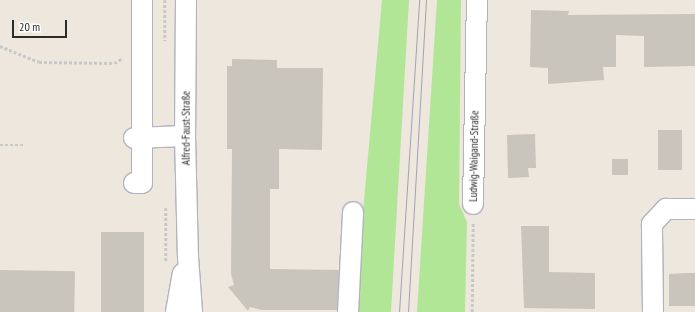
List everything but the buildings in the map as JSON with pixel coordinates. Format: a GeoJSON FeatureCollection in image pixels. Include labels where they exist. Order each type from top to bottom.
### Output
{"type":"FeatureCollection","features":[{"type":"Feature","properties":{"kind":"street"},"geometry":{"type":"LineString","coordinates":[[134,184],[142,184],[138,138],[137,98],[142,44],[142,0]]}},
{"type":"Feature","properties":{"kind":"street","name":"Alfred-Faust-Straße"},"geometry":{"type":"LineString","coordinates":[[186,0],[185,136],[188,257],[192,312]]}},
{"type":"Feature","properties":{"kind":"street","name":"Ludwig-Waigand-Straße"},"geometry":{"type":"LineString","coordinates":[[473,204],[477,0]]}},
{"type":"Feature","properties":{"kind":"street"},"geometry":{"type":"LineString","coordinates":[[138,138],[185,136]]}},
{"type":"Feature","properties":{"kind":"street"},"geometry":{"type":"LineString","coordinates":[[653,312],[652,224],[666,209],[695,209]]}},
{"type":"Feature","properties":{"kind":"street"},"geometry":{"type":"LineString","coordinates":[[348,312],[353,212]]}},
{"type":"Feature","properties":{"kind":"street","name":"Alfred-Faust-Straße"},"geometry":{"type":"LineString","coordinates":[[176,312],[188,257]]}},
{"type":"Feature","properties":{"kind":"path"},"geometry":{"type":"LineString","coordinates":[[0,46],[39,62],[114,63],[142,44]]}},
{"type":"Feature","properties":{"kind":"path"},"geometry":{"type":"LineString","coordinates":[[0,145],[24,145]]}},
{"type":"Feature","properties":{"kind":"path","name":"Ludwig-Waigand-Straße"},"geometry":{"type":"LineString","coordinates":[[472,312],[473,204]]}},
{"type":"Feature","properties":{"kind":"green space"},"geometry":{"type":"Polygon","coordinates":[[[382,0],[409,0],[391,312],[354,312],[382,0]]]}},
{"type":"Feature","properties":{"kind":"green space"},"geometry":{"type":"Polygon","coordinates":[[[437,0],[461,0],[459,204],[467,222],[465,312],[417,312],[437,0]]]}},
{"type":"Feature","properties":{"kind":"tram line"},"geometry":{"type":"LineString","coordinates":[[399,312],[419,0]]}},
{"type":"Feature","properties":{"kind":"tram line"},"geometry":{"type":"LineString","coordinates":[[408,312],[426,0]]}}]}
